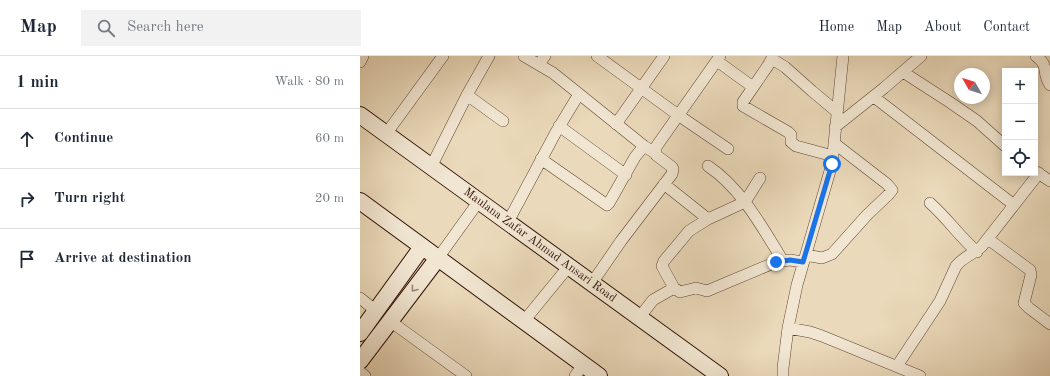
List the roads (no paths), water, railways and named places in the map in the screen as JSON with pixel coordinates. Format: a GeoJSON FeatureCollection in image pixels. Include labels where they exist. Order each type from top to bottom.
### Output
{"type":"FeatureCollection","features":[{"type":"Feature","properties":{"kind":"street"},"geometry":{"type":"LineString","coordinates":[[360,62],[363,56]]}},
{"type":"Feature","properties":{"kind":"street"},"geometry":{"type":"LineString","coordinates":[[386,134],[441,56]]}},
{"type":"Feature","properties":{"kind":"street"},"geometry":{"type":"LineString","coordinates":[[430,167],[489,56]]}},
{"type":"Feature","properties":{"kind":"street"},"geometry":{"type":"LineString","coordinates":[[524,56],[542,60],[553,73],[644,146],[655,153],[673,169],[672,174],[621,241],[592,283]]}},
{"type":"Feature","properties":{"kind":"street"},"geometry":{"type":"LineString","coordinates":[[598,56],[678,115],[728,149]]}},
{"type":"Feature","properties":{"kind":"street"},"geometry":{"type":"LineString","coordinates":[[616,124],[664,56]]}},
{"type":"Feature","properties":{"kind":"street"},"geometry":{"type":"LineString","coordinates":[[783,376],[788,328],[797,285],[832,164],[843,56]]}},
{"type":"Feature","properties":{"kind":"street"},"geometry":{"type":"LineString","coordinates":[[835,127],[903,72],[920,56]]}},
{"type":"Feature","properties":{"kind":"street"},"geometry":{"type":"LineString","coordinates":[[1036,56],[1047,62],[1047,77],[1050,85]]}},
{"type":"Feature","properties":{"kind":"street"},"geometry":{"type":"LineString","coordinates":[[655,153],[656,147],[718,58],[753,87]]}},
{"type":"Feature","properties":{"kind":"street"},"geometry":{"type":"LineString","coordinates":[[832,156],[796,146],[791,142],[791,135],[788,132],[745,108],[742,102],[772,58],[785,67],[837,112]]}},
{"type":"Feature","properties":{"kind":"street"},"geometry":{"type":"LineString","coordinates":[[903,72],[977,121],[1002,143]]}},
{"type":"Feature","properties":{"kind":"street"},"geometry":{"type":"LineString","coordinates":[[508,222],[559,126],[579,94]]}},
{"type":"Feature","properties":{"kind":"street"},"geometry":{"type":"LineString","coordinates":[[467,95],[503,121]]}},
{"type":"Feature","properties":{"kind":"street"},"geometry":{"type":"LineString","coordinates":[[874,96],[1014,205]]}},
{"type":"Feature","properties":{"kind":"street","name":"Maulana Zafar Ahmad Ansari Road"},"geometry":{"type":"LineString","coordinates":[[360,116],[720,376]]}},
{"type":"Feature","properties":{"kind":"street"},"geometry":{"type":"LineString","coordinates":[[559,126],[626,175]]}},
{"type":"Feature","properties":{"kind":"street"},"geometry":{"type":"LineString","coordinates":[[760,178],[745,202],[708,219],[695,226],[685,234],[664,261],[662,266],[674,288],[680,292],[696,288],[707,291],[776,262],[804,258],[822,258],[832,254],[866,215],[892,190],[887,184],[834,143]]}},
{"type":"Feature","properties":{"kind":"street"},"geometry":{"type":"LineString","coordinates":[[541,159],[607,205],[626,175],[635,157],[644,146]]}},
{"type":"Feature","properties":{"kind":"street"},"geometry":{"type":"LineString","coordinates":[[708,166],[721,175],[745,202],[784,261]]}},
{"type":"Feature","properties":{"kind":"street"},"geometry":{"type":"LineString","coordinates":[[1038,173],[1050,181]]}},
{"type":"Feature","properties":{"kind":"street"},"geometry":{"type":"LineString","coordinates":[[897,366],[940,302],[959,261],[976,252],[988,239],[1034,176]]}},
{"type":"Feature","properties":{"kind":"street"},"geometry":{"type":"LineString","coordinates":[[664,184],[708,219]]}},
{"type":"Feature","properties":{"kind":"street"},"geometry":{"type":"LineString","coordinates":[[360,201],[524,321],[579,370],[599,376]]}},
{"type":"Feature","properties":{"kind":"street"},"geometry":{"type":"LineString","coordinates":[[360,361],[479,201]]}},
{"type":"Feature","properties":{"kind":"street"},"geometry":{"type":"LineString","coordinates":[[930,203],[976,252]]}},
{"type":"Feature","properties":{"kind":"street"},"geometry":{"type":"LineString","coordinates":[[988,239],[1030,270],[1031,275],[1024,303],[1050,324]]}},
{"type":"Feature","properties":{"kind":"street"},"geometry":{"type":"LineString","coordinates":[[360,333],[422,247]]}},
{"type":"Feature","properties":{"kind":"street"},"geometry":{"type":"LineString","coordinates":[[524,321],[569,266]]}},
{"type":"Feature","properties":{"kind":"street"},"geometry":{"type":"LineString","coordinates":[[639,318],[653,300],[661,294],[674,288]]}},
{"type":"Feature","properties":{"kind":"street"},"geometry":{"type":"LineString","coordinates":[[360,298],[376,311]]}},
{"type":"Feature","properties":{"kind":"street"},"geometry":{"type":"LineString","coordinates":[[390,321],[466,376]]}},
{"type":"Feature","properties":{"kind":"street"},"geometry":{"type":"LineString","coordinates":[[788,328],[822,336],[920,376]]}},
{"type":"Feature","properties":{"kind":"street"},"geometry":{"type":"LineString","coordinates":[[360,372],[365,376]]}}]}
